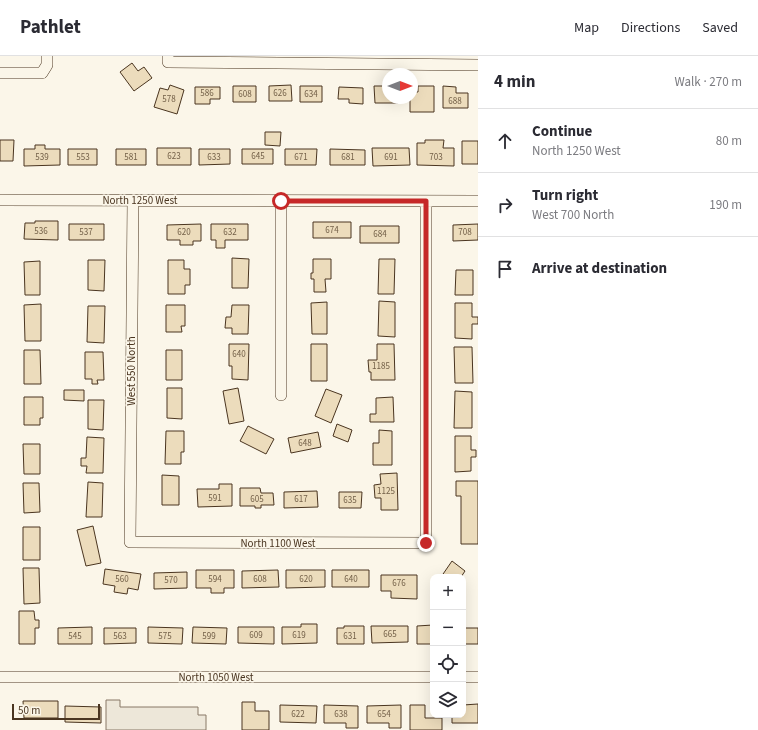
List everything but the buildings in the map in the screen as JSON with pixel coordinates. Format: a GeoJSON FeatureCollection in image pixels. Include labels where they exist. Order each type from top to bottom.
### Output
{"type":"FeatureCollection","features":[{"type":"Feature","properties":{"kind":"street"},"geometry":{"type":"LineString","coordinates":[[0,73],[42,73],[47,65],[47,56]]}},
{"type":"Feature","properties":{"kind":"street"},"geometry":{"type":"LineString","coordinates":[[168,59],[478,65]]}},
{"type":"Feature","properties":{"kind":"street","name":"North 1250 West"},"geometry":{"type":"LineString","coordinates":[[0,200],[478,201]]}},
{"type":"Feature","properties":{"kind":"street","name":"West 550 North"},"geometry":{"type":"LineString","coordinates":[[130,542],[133,200]]}},
{"type":"Feature","properties":{"kind":"street"},"geometry":{"type":"LineString","coordinates":[[281,201],[281,395]]}},
{"type":"Feature","properties":{"kind":"street","name":"North 1100 West"},"geometry":{"type":"LineString","coordinates":[[130,542],[426,543],[426,201]]}},
{"type":"Feature","properties":{"kind":"street","name":"North 1050 West"},"geometry":{"type":"LineString","coordinates":[[0,677],[430,677]]}},
{"type":"Feature","properties":{"kind":"street"},"geometry":{"type":"LineString","coordinates":[[466,677],[478,677]]}},
{"type":"Feature","properties":{"kind":"shaded area"},"geometry":{"type":"Polygon","coordinates":[[[106,700],[120,700],[120,707],[198,707],[198,715],[206,715],[206,730],[106,730],[106,700]]]}},
{"type":"Feature","properties":{"kind":"route"},"geometry":{"type":"LineString","coordinates":[[281,201],[426,201],[426,543]]}}]}
